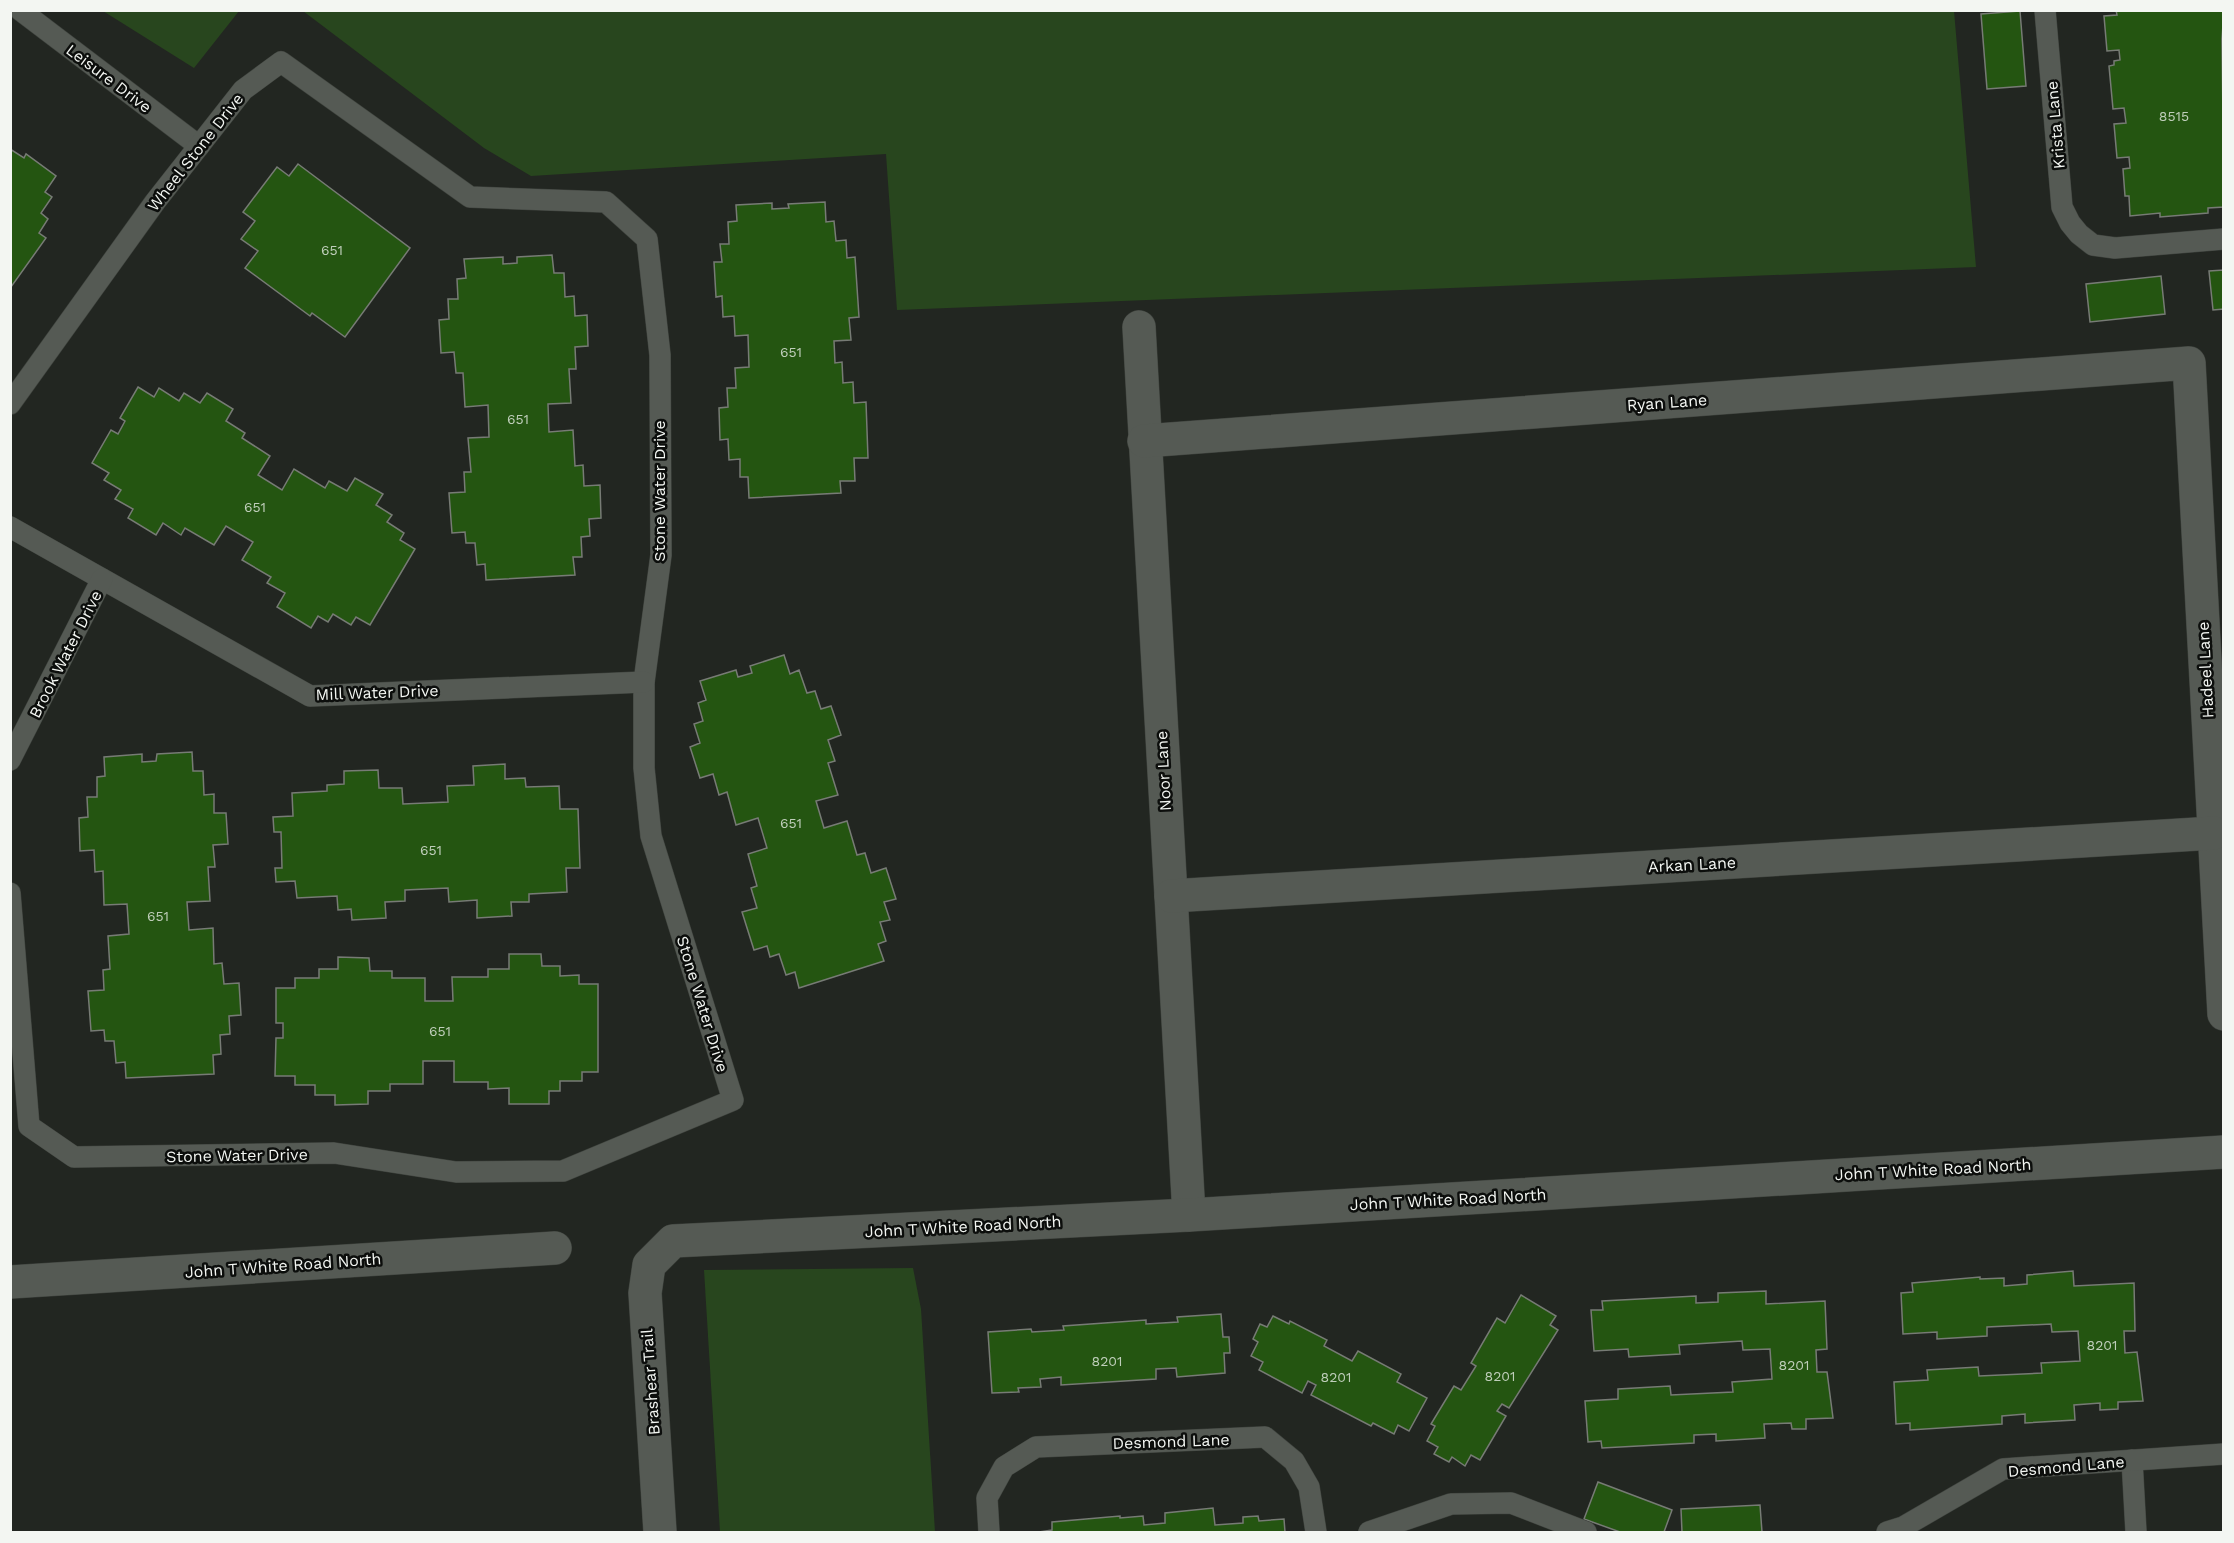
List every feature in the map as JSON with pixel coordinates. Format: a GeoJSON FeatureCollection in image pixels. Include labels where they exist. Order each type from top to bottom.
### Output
{"type":"FeatureCollection","features":[{"type":"Feature","properties":{"kind":"street","name":"Noor Lane"},"geometry":{"type":"LineString","coordinates":[[1139,327],[1189,1215]]}},
{"type":"Feature","properties":{"kind":"street","name":"Ryan Lane"},"geometry":{"type":"LineString","coordinates":[[1144,441],[2189,363]]}},
{"type":"Feature","properties":{"kind":"street","name":"Hadeel Lane"},"geometry":{"type":"LineString","coordinates":[[2189,363],[2223,1014]]}},
{"type":"Feature","properties":{"kind":"street","name":"Arkan Lane"},"geometry":{"type":"LineString","coordinates":[[1171,896],[2214,833]]}},
{"type":"Feature","properties":{"kind":"street","name":"John T White Road North"},"geometry":{"type":"LineString","coordinates":[[673,1241],[1189,1215],[2223,1152]]}},
{"type":"Feature","properties":{"kind":"street","name":"Brashear Trail"},"geometry":{"type":"LineString","coordinates":[[660,1533],[645,1293],[650,1265],[673,1241]]}},
{"type":"Feature","properties":{"kind":"street","name":"John T White Road North"},"geometry":{"type":"LineString","coordinates":[[10,1282],[555,1248]]}},
{"type":"Feature","properties":{"kind":"lane","name":"Leisure Drive"},"geometry":{"type":"LineString","coordinates":[[20,10],[199,146]]}},
{"type":"Feature","properties":{"kind":"lane","name":"Krista Lane"},"geometry":{"type":"LineString","coordinates":[[2045,10],[2062,207],[2070,223],[2093,245],[2115,248],[2223,239]]}},
{"type":"Feature","properties":{"kind":"lane","name":"Wheel Stone Drive"},"geometry":{"type":"LineString","coordinates":[[10,404],[155,202],[243,90],[281,62],[470,197],[606,201]]}},
{"type":"Feature","properties":{"kind":"lane","name":"Stone Water Drive"},"geometry":{"type":"LineString","coordinates":[[10,893],[29,1126],[74,1157],[334,1153],[456,1172],[563,1172],[733,1100],[651,836],[644,768],[644,682],[661,555],[660,355],[647,239],[606,201]]}},
{"type":"Feature","properties":{"kind":"lane","name":"Mill Water Drive"},"geometry":{"type":"LineString","coordinates":[[10,527],[310,696],[644,682]]}},
{"type":"Feature","properties":{"kind":"lane","name":"Brook Water Drive"},"geometry":{"type":"LineString","coordinates":[[10,760],[102,579]]}},
{"type":"Feature","properties":{"kind":"lane","name":"Desmond Lane"},"geometry":{"type":"LineString","coordinates":[[989,1533],[987,1498],[1004,1467],[1036,1447],[1264,1437],[1294,1461],[1309,1487],[1316,1533]]}},
{"type":"Feature","properties":{"kind":"lane","name":"Desmond Lane"},"geometry":{"type":"LineString","coordinates":[[1887,1533],[1903,1527],[2003,1469],[2223,1454]]}},
{"type":"Feature","properties":{"kind":"lane"},"geometry":{"type":"LineString","coordinates":[[2132,1460],[2136,1533]]}},
{"type":"Feature","properties":{"kind":"lane"},"geometry":{"type":"LineString","coordinates":[[1369,1533],[1452,1504],[1511,1503],[1586,1533]]}},
{"type":"Feature","properties":{"kind":"green space"},"geometry":{"type":"Polygon","coordinates":[[[103,11],[239,11],[194,68],[103,11]]]}},
{"type":"Feature","properties":{"kind":"green space"},"geometry":{"type":"Polygon","coordinates":[[[303,11],[1954,11],[1976,267],[897,310],[886,154],[531,176],[484,148],[303,11]]]}},
{"type":"Feature","properties":{"kind":"green space"},"geometry":{"type":"Polygon","coordinates":[[[913,1268],[921,1309],[935,1532],[720,1532],[704,1270],[913,1268]]]}},
{"type":"Feature","properties":{"kind":"building"},"geometry":{"type":"Polygon","coordinates":[[[2116,10],[2224,10],[2222,39],[2224,207],[2208,208],[2208,213],[2160,217],[2160,213],[2130,216],[2129,196],[2125,196],[2123,169],[2130,168],[2129,157],[2117,158],[2114,124],[2126,123],[2124,108],[2113,109],[2109,66],[2114,65],[2114,61],[2120,60],[2119,50],[2107,51],[2104,16],[2117,15],[2116,10]]]}},
{"type":"Feature","properties":{"kind":"building"},"geometry":{"type":"Polygon","coordinates":[[[2020,11],[2026,86],[1987,89],[1981,14],[2020,11]]]}},
{"type":"Feature","properties":{"kind":"building"},"geometry":{"type":"Polygon","coordinates":[[[10,149],[24,158],[26,154],[56,176],[45,192],[52,197],[41,213],[48,219],[39,233],[46,238],[11,287],[10,149]]]}},
{"type":"Feature","properties":{"kind":"building"},"geometry":{"type":"Polygon","coordinates":[[[298,164],[410,248],[345,337],[312,313],[310,316],[245,268],[258,251],[241,239],[255,221],[243,212],[277,167],[289,176],[298,164]]]}},
{"type":"Feature","properties":{"kind":"building"},"geometry":{"type":"Polygon","coordinates":[[[825,202],[826,222],[834,221],[836,241],[846,240],[847,258],[855,257],[859,317],[849,318],[851,340],[834,341],[835,363],[842,362],[843,383],[853,382],[854,403],[866,402],[868,458],[854,458],[855,481],[840,481],[841,493],[749,498],[748,477],[740,477],[740,459],[729,460],[728,439],[720,440],[719,408],[728,407],[727,388],[736,388],[735,368],[749,367],[748,335],[735,336],[734,316],[723,317],[722,296],[716,297],[714,262],[722,262],[720,244],[729,244],[728,222],[737,221],[736,205],[772,203],[772,209],[789,208],[788,204],[825,202]]]}},
{"type":"Feature","properties":{"kind":"building"},"geometry":{"type":"Polygon","coordinates":[[[552,255],[554,273],[564,273],[565,297],[574,296],[575,316],[587,315],[588,346],[575,347],[576,369],[569,369],[571,403],[548,404],[549,432],[573,430],[575,466],[583,465],[584,486],[600,485],[601,518],[589,519],[590,536],[581,537],[582,557],[573,557],[575,575],[486,580],[485,564],[477,565],[475,543],[466,543],[465,532],[452,533],[449,493],[465,492],[464,472],[471,472],[468,438],[489,437],[488,405],[465,407],[463,373],[456,373],[454,352],[441,353],[439,320],[449,319],[448,299],[458,299],[457,279],[466,278],[464,259],[503,257],[503,264],[517,263],[517,257],[552,255]]]}},
{"type":"Feature","properties":{"kind":"building"},"geometry":{"type":"Polygon","coordinates":[[[2224,270],[2224,309],[2213,310],[2209,271],[2224,270]]]}},
{"type":"Feature","properties":{"kind":"building"},"geometry":{"type":"Polygon","coordinates":[[[2161,276],[2165,314],[2090,322],[2086,284],[2161,276]]]}},
{"type":"Feature","properties":{"kind":"building"},"geometry":{"type":"Polygon","coordinates":[[[138,387],[154,397],[159,388],[179,401],[184,393],[200,403],[207,393],[233,409],[226,421],[245,433],[242,438],[270,456],[258,475],[282,490],[294,469],[325,488],[329,481],[347,491],[355,478],[383,494],[376,505],[392,515],[387,522],[404,533],[400,540],[415,549],[370,625],[356,617],[351,625],[333,614],[328,622],[318,616],[311,628],[277,607],[285,593],[267,583],[271,577],[242,560],[253,542],[226,526],[214,545],[185,528],[181,535],[163,523],[156,535],[128,518],[133,509],[115,499],[121,490],[104,480],[109,473],[92,463],[111,430],[118,434],[125,421],[120,418],[138,387]]]}},
{"type":"Feature","properties":{"kind":"building"},"geometry":{"type":"Polygon","coordinates":[[[784,655],[790,674],[799,670],[807,693],[815,691],[821,709],[831,706],[841,735],[828,740],[835,761],[828,763],[838,795],[816,801],[824,828],[847,821],[857,855],[865,853],[871,873],[886,868],[896,899],[884,902],[890,920],[880,922],[886,941],[878,944],[884,961],[799,988],[795,972],[786,975],[779,954],[770,957],[767,946],[754,950],[742,912],[757,908],[751,888],[757,886],[748,854],[767,848],[758,818],[736,825],[727,792],[719,795],[713,774],[700,778],[690,747],[700,743],[694,724],[703,721],[698,703],[706,700],[700,681],[736,670],[738,677],[752,673],[750,666],[784,655]]]}},
{"type":"Feature","properties":{"kind":"building"},"geometry":{"type":"Polygon","coordinates":[[[192,752],[193,771],[203,771],[204,795],[214,794],[214,813],[226,813],[228,844],[213,845],[215,867],[208,867],[210,901],[187,902],[189,930],[213,928],[214,964],[222,963],[224,984],[239,983],[241,1015],[229,1016],[230,1034],[220,1035],[221,1054],[213,1055],[214,1074],[126,1078],[125,1062],[116,1063],[114,1041],[105,1041],[104,1030],[91,1031],[88,991],[104,990],[103,970],[110,969],[108,936],[129,934],[127,904],[104,905],[103,871],[95,872],[94,850],[80,851],[79,818],[88,817],[87,797],[97,797],[97,777],[105,776],[104,757],[142,754],[142,762],[156,761],[157,754],[192,752]]]}},
{"type":"Feature","properties":{"kind":"building"},"geometry":{"type":"Polygon","coordinates":[[[505,764],[505,779],[525,778],[526,787],[559,786],[560,809],[578,809],[580,868],[566,868],[567,892],[529,894],[529,902],[511,902],[512,916],[477,918],[477,900],[449,902],[448,888],[405,890],[405,901],[385,902],[386,918],[352,920],[351,909],[338,910],[337,896],[297,898],[295,881],[276,882],[275,868],[282,868],[281,832],[274,832],[273,817],[293,816],[292,793],[327,791],[327,785],[344,784],[344,771],[378,770],[379,788],[402,788],[403,804],[448,802],[447,786],[474,785],[473,766],[505,764]]]}},
{"type":"Feature","properties":{"kind":"building"},"geometry":{"type":"Polygon","coordinates":[[[509,954],[541,954],[542,966],[560,966],[560,976],[579,975],[579,984],[598,984],[598,1072],[582,1072],[582,1081],[560,1081],[560,1091],[549,1091],[549,1104],[509,1104],[509,1088],[488,1089],[488,1082],[454,1082],[454,1061],[423,1061],[423,1084],[390,1084],[390,1091],[368,1091],[368,1104],[335,1105],[335,1095],[315,1095],[315,1085],[295,1085],[295,1076],[275,1076],[276,1038],[283,1038],[283,1023],[276,1023],[276,988],[295,988],[295,978],[319,978],[319,969],[338,969],[338,957],[369,958],[370,971],[392,971],[392,978],[425,978],[425,1001],[453,1001],[452,977],[488,977],[488,969],[509,969],[509,954]]]}},
{"type":"Feature","properties":{"kind":"building"},"geometry":{"type":"Polygon","coordinates":[[[2073,1271],[2074,1286],[2134,1283],[2135,1331],[2124,1331],[2125,1353],[2137,1352],[2143,1401],[2118,1402],[2118,1409],[2100,1410],[2100,1403],[2074,1405],[2075,1420],[2025,1423],[2025,1414],[2002,1416],[2002,1424],[1910,1430],[1910,1423],[1896,1424],[1894,1382],[1928,1380],[1927,1370],[1978,1367],[1979,1376],[2042,1373],[2041,1363],[2080,1361],[2078,1331],[2052,1332],[2051,1324],[1987,1327],[1987,1336],[1937,1339],[1937,1332],[1903,1334],[1901,1293],[1913,1292],[1912,1283],[1980,1277],[1980,1279],[2004,1278],[2004,1286],[2027,1284],[2027,1275],[2073,1271]]]}},
{"type":"Feature","properties":{"kind":"building"},"geometry":{"type":"Polygon","coordinates":[[[1766,1291],[1766,1304],[1825,1301],[1827,1349],[1816,1350],[1817,1372],[1827,1372],[1833,1418],[1806,1419],[1806,1429],[1792,1429],[1791,1423],[1764,1424],[1765,1438],[1716,1441],[1716,1434],[1694,1435],[1694,1443],[1602,1448],[1601,1441],[1588,1442],[1585,1401],[1618,1399],[1618,1389],[1670,1386],[1671,1395],[1733,1392],[1732,1382],[1772,1379],[1770,1349],[1743,1350],[1742,1341],[1679,1345],[1680,1354],[1629,1357],[1628,1349],[1594,1351],[1591,1310],[1603,1310],[1602,1301],[1696,1296],[1696,1303],[1718,1302],[1718,1293],[1766,1291]]]}},
{"type":"Feature","properties":{"kind":"building"},"geometry":{"type":"Polygon","coordinates":[[[1521,1295],[1556,1316],[1550,1325],[1558,1330],[1509,1408],[1502,1404],[1497,1411],[1506,1416],[1480,1460],[1471,1455],[1465,1466],[1452,1457],[1449,1462],[1434,1454],[1438,1447],[1427,1441],[1435,1426],[1431,1424],[1454,1386],[1461,1390],[1476,1366],[1471,1363],[1497,1318],[1505,1323],[1521,1295]]]}},
{"type":"Feature","properties":{"kind":"building"},"geometry":{"type":"Polygon","coordinates":[[[1221,1314],[1223,1337],[1229,1337],[1230,1353],[1224,1353],[1225,1373],[1177,1377],[1176,1368],[1156,1369],[1156,1379],[1061,1385],[1061,1377],[1040,1379],[1041,1387],[1018,1388],[1019,1392],[992,1393],[988,1332],[1031,1329],[1032,1332],[1064,1330],[1063,1326],[1146,1320],[1146,1324],[1178,1322],[1177,1317],[1221,1314]]]}},
{"type":"Feature","properties":{"kind":"building"},"geometry":{"type":"Polygon","coordinates":[[[1273,1316],[1289,1324],[1290,1321],[1327,1340],[1324,1346],[1352,1361],[1358,1351],[1401,1374],[1397,1382],[1427,1398],[1409,1431],[1398,1425],[1394,1434],[1373,1423],[1371,1426],[1311,1395],[1316,1385],[1308,1381],[1302,1393],[1259,1370],[1263,1362],[1251,1356],[1258,1342],[1253,1339],[1260,1324],[1267,1327],[1273,1316]]]}},
{"type":"Feature","properties":{"kind":"building"},"geometry":{"type":"Polygon","coordinates":[[[1598,1482],[1672,1510],[1664,1532],[1620,1532],[1584,1519],[1598,1482]]]}},
{"type":"Feature","properties":{"kind":"building"},"geometry":{"type":"Polygon","coordinates":[[[1760,1505],[1762,1532],[1682,1532],[1681,1509],[1760,1505]]]}},
{"type":"Feature","properties":{"kind":"building"},"geometry":{"type":"Polygon","coordinates":[[[1213,1508],[1215,1525],[1243,1523],[1243,1517],[1258,1516],[1259,1521],[1284,1519],[1285,1532],[1039,1532],[1052,1530],[1052,1522],[1120,1516],[1120,1518],[1143,1516],[1144,1525],[1165,1523],[1165,1513],[1213,1508]]]}}]}
